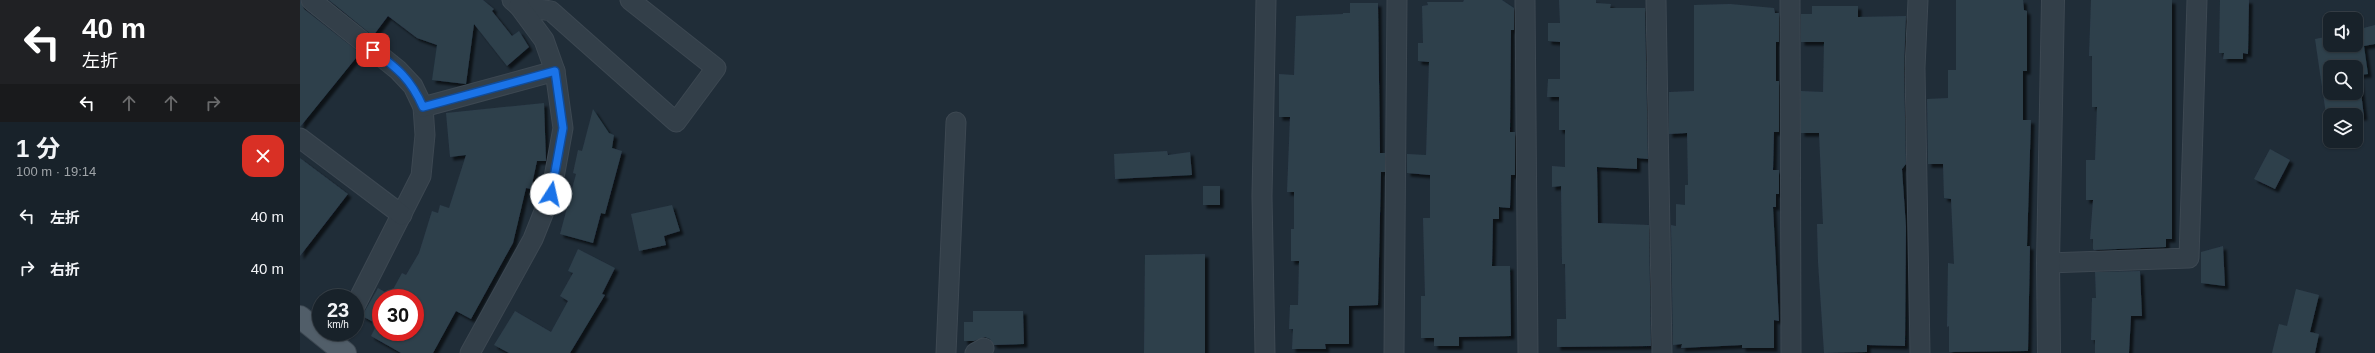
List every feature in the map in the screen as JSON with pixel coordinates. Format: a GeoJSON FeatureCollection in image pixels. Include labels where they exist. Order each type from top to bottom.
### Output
{"type":"FeatureCollection","features":[{"type":"Feature","properties":{"kind":"main road"},"geometry":{"type":"LineString","coordinates":[[300,317],[339,343]]}},
{"type":"Feature","properties":{"kind":"street"},"geometry":{"type":"LineString","coordinates":[[310,0],[398,70],[414,86],[423,107],[425,135],[421,176],[364,289]]}},
{"type":"Feature","properties":{"kind":"street"},"geometry":{"type":"LineString","coordinates":[[516,3],[551,11],[676,122],[716,68],[630,0]]}},
{"type":"Feature","properties":{"kind":"street"},"geometry":{"type":"LineString","coordinates":[[1265,353],[1262,196],[1266,0]]}},
{"type":"Feature","properties":{"kind":"street"},"geometry":{"type":"LineString","coordinates":[[1394,353],[1397,0]]}},
{"type":"Feature","properties":{"kind":"street"},"geometry":{"type":"LineString","coordinates":[[1525,0],[1528,353]]}},
{"type":"Feature","properties":{"kind":"street"},"geometry":{"type":"LineString","coordinates":[[1656,0],[1662,353]]}},
{"type":"Feature","properties":{"kind":"street"},"geometry":{"type":"LineString","coordinates":[[1790,0],[1791,353]]}},
{"type":"Feature","properties":{"kind":"street"},"geometry":{"type":"LineString","coordinates":[[1918,0],[1915,68],[1920,353]]}},
{"type":"Feature","properties":{"kind":"street"},"geometry":{"type":"LineString","coordinates":[[2049,353],[2048,263],[2053,0]]}},
{"type":"Feature","properties":{"kind":"street"},"geometry":{"type":"LineString","coordinates":[[2048,263],[2189,258],[2197,0]]}},
{"type":"Feature","properties":{"kind":"street"},"geometry":{"type":"LineString","coordinates":[[470,353],[533,239],[551,194],[563,128],[555,71],[544,40],[516,3]]}},
{"type":"Feature","properties":{"kind":"street"},"geometry":{"type":"LineString","coordinates":[[423,107],[555,71]]}},
{"type":"Feature","properties":{"kind":"street"},"geometry":{"type":"LineString","coordinates":[[946,353],[956,122]]}},
{"type":"Feature","properties":{"kind":"street"},"geometry":{"type":"LineString","coordinates":[[300,138],[402,215]]}},
{"type":"Feature","properties":{"kind":"building"},"geometry":{"type":"Polygon","coordinates":[[[300,0],[304,9],[360,53],[300,127],[300,0]]]}},
{"type":"Feature","properties":{"kind":"building"},"geometry":{"type":"Polygon","coordinates":[[[329,0],[483,0],[494,9],[492,11],[512,36],[519,31],[529,47],[507,66],[474,24],[466,84],[432,80],[437,45],[417,38],[388,16],[373,36],[329,0]]]}},
{"type":"Feature","properties":{"kind":"building"},"geometry":{"type":"Polygon","coordinates":[[[1464,0],[1502,0],[1514,8],[1514,30],[1511,30],[1510,132],[1515,132],[1515,175],[1511,175],[1510,208],[1499,207],[1499,219],[1493,219],[1492,266],[1510,266],[1511,336],[1459,337],[1459,346],[1434,346],[1434,338],[1421,338],[1421,296],[1425,296],[1423,218],[1430,218],[1430,175],[1407,173],[1407,154],[1426,155],[1429,62],[1418,61],[1418,43],[1423,43],[1422,6],[1428,5],[1427,2],[1463,2],[1464,0]]]}},
{"type":"Feature","properties":{"kind":"building"},"geometry":{"type":"Polygon","coordinates":[[[1559,0],[1596,0],[1596,3],[1611,4],[1610,8],[1645,8],[1648,159],[1637,158],[1637,169],[1597,167],[1598,223],[1649,225],[1651,346],[1557,347],[1557,319],[1566,319],[1565,264],[1562,264],[1561,186],[1552,187],[1552,166],[1565,167],[1565,130],[1559,130],[1559,97],[1547,97],[1548,79],[1560,79],[1560,42],[1548,41],[1548,23],[1560,23],[1559,0]]]}},
{"type":"Feature","properties":{"kind":"building"},"geometry":{"type":"Polygon","coordinates":[[[1956,0],[2023,0],[2024,10],[2027,11],[2027,71],[2023,71],[2023,120],[2031,120],[2027,246],[2030,246],[2028,351],[1949,352],[1949,326],[1947,327],[1948,263],[1954,264],[1951,199],[1944,198],[1943,164],[1928,164],[1927,99],[1948,98],[1948,70],[1956,70],[1956,0]]]}},
{"type":"Feature","properties":{"kind":"building"},"geometry":{"type":"Polygon","coordinates":[[[2091,0],[2172,0],[2172,239],[2166,239],[2166,247],[2093,249],[2093,239],[2090,239],[2093,200],[2086,200],[2086,160],[2095,160],[2097,107],[2092,107],[2092,56],[2089,56],[2091,0]]]}},
{"type":"Feature","properties":{"kind":"building"},"geometry":{"type":"Polygon","coordinates":[[[2220,0],[2249,0],[2248,54],[2243,53],[2243,59],[2223,59],[2224,53],[2219,53],[2220,0]]]}},
{"type":"Feature","properties":{"kind":"building"},"geometry":{"type":"Polygon","coordinates":[[[1350,3],[1378,3],[1380,153],[1385,153],[1385,172],[1381,172],[1378,305],[1349,306],[1349,344],[1325,344],[1326,349],[1292,349],[1293,329],[1289,329],[1290,305],[1298,305],[1299,261],[1291,261],[1291,229],[1294,229],[1294,192],[1287,192],[1290,117],[1279,117],[1279,74],[1294,75],[1296,16],[1350,13],[1350,3]]]}},
{"type":"Feature","properties":{"kind":"building"},"geometry":{"type":"Polygon","coordinates":[[[1730,4],[1774,8],[1775,13],[1779,13],[1779,42],[1776,42],[1776,81],[1779,81],[1779,132],[1774,132],[1773,170],[1779,170],[1779,194],[1776,194],[1776,207],[1773,207],[1779,321],[1774,320],[1774,348],[1742,348],[1742,345],[1681,348],[1682,344],[1673,345],[1671,225],[1676,226],[1676,204],[1685,205],[1685,185],[1688,185],[1687,133],[1669,134],[1669,92],[1694,91],[1694,5],[1730,4]]]}},
{"type":"Feature","properties":{"kind":"building"},"geometry":{"type":"Polygon","coordinates":[[[1812,6],[1858,6],[1858,17],[1906,16],[1904,68],[1906,164],[1902,169],[1906,227],[1905,346],[1867,345],[1867,352],[1824,353],[1817,224],[1823,224],[1819,133],[1801,133],[1801,91],[1823,92],[1824,42],[1801,42],[1801,14],[1812,14],[1812,6]]]}},
{"type":"Feature","properties":{"kind":"building"},"geometry":{"type":"Polygon","coordinates":[[[2375,25],[2375,44],[2364,46],[2368,74],[2363,75],[2363,60],[2323,60],[2323,94],[2315,39],[2323,37],[2323,52],[2363,52],[2363,28],[2375,25]]]}},
{"type":"Feature","properties":{"kind":"building"},"geometry":{"type":"Polygon","coordinates":[[[2324,100],[2362,100],[2363,108],[2325,108],[2324,100]]]}},
{"type":"Feature","properties":{"kind":"building"},"geometry":{"type":"Polygon","coordinates":[[[544,103],[546,161],[537,161],[531,189],[526,188],[513,243],[471,319],[456,311],[433,353],[401,353],[380,341],[424,341],[424,289],[393,289],[402,273],[406,275],[419,253],[432,211],[438,213],[440,205],[449,208],[466,155],[450,157],[446,113],[544,103]]]}},
{"type":"Feature","properties":{"kind":"building"},"geometry":{"type":"Polygon","coordinates":[[[593,109],[609,133],[614,135],[612,148],[622,151],[605,214],[601,213],[593,243],[560,234],[576,174],[573,173],[578,150],[582,151],[593,109]]]}},
{"type":"Feature","properties":{"kind":"building"},"geometry":{"type":"Polygon","coordinates":[[[2270,149],[2290,160],[2275,189],[2254,179],[2270,149]]]}},
{"type":"Feature","properties":{"kind":"building"},"geometry":{"type":"Polygon","coordinates":[[[1167,151],[1168,155],[1190,152],[1192,175],[1115,179],[1114,154],[1167,151]]]}},
{"type":"Feature","properties":{"kind":"building"},"geometry":{"type":"Polygon","coordinates":[[[300,158],[348,194],[300,256],[300,158]]]}},
{"type":"Feature","properties":{"kind":"building"},"geometry":{"type":"Polygon","coordinates":[[[1203,186],[1220,186],[1220,205],[1203,205],[1203,186]]]}},
{"type":"Feature","properties":{"kind":"building"},"geometry":{"type":"Polygon","coordinates":[[[672,205],[680,231],[664,236],[666,245],[639,251],[631,214],[672,205]]]}},
{"type":"Feature","properties":{"kind":"building"},"geometry":{"type":"Polygon","coordinates":[[[2223,246],[2225,286],[2201,283],[2201,252],[2223,246]]]}},
{"type":"Feature","properties":{"kind":"building"},"geometry":{"type":"Polygon","coordinates":[[[578,249],[615,268],[602,294],[605,295],[570,353],[509,353],[494,345],[515,311],[551,332],[568,301],[560,296],[573,273],[568,271],[578,249]]]}},
{"type":"Feature","properties":{"kind":"building"},"geometry":{"type":"Polygon","coordinates":[[[1205,254],[1205,353],[1144,353],[1145,255],[1205,254]]]}},
{"type":"Feature","properties":{"kind":"building"},"geometry":{"type":"Polygon","coordinates":[[[2140,271],[2142,316],[2131,316],[2129,353],[2095,353],[2095,340],[2091,340],[2092,298],[2096,298],[2095,272],[2140,271]]]}},
{"type":"Feature","properties":{"kind":"building"},"geometry":{"type":"Polygon","coordinates":[[[2296,289],[2319,295],[2310,332],[2319,334],[2315,353],[2272,353],[2279,324],[2287,326],[2296,289]]]}},
{"type":"Feature","properties":{"kind":"building"},"geometry":{"type":"Polygon","coordinates":[[[372,298],[372,321],[364,317],[364,312],[372,298]]]}},
{"type":"Feature","properties":{"kind":"building"},"geometry":{"type":"Polygon","coordinates":[[[973,311],[1023,311],[1024,344],[994,345],[990,339],[985,337],[974,341],[964,341],[964,322],[973,322],[973,311]]]}},
{"type":"Feature","properties":{"kind":"route"},"geometry":{"type":"LineString","coordinates":[[373,50],[398,70],[414,86],[423,107],[555,71],[563,128],[551,194]]}}]}
